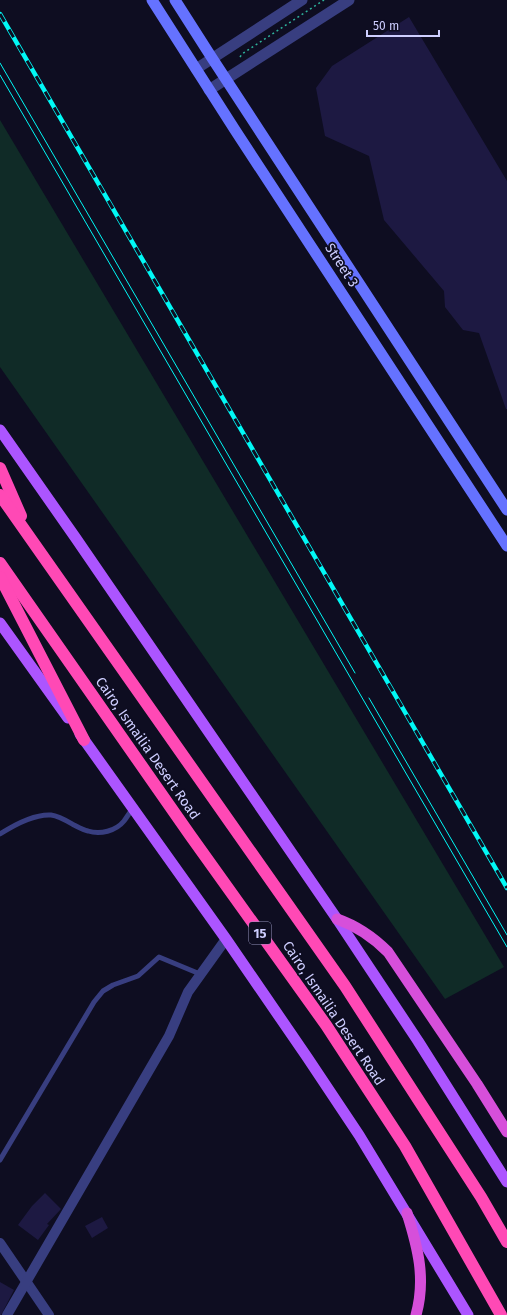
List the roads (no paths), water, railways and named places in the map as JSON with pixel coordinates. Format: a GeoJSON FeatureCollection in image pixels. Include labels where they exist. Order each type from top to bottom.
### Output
{"type":"FeatureCollection","features":[{"type":"Feature","properties":{"kind":"highway"},"geometry":{"type":"LineString","coordinates":[[0,468],[32,541]]}},
{"type":"Feature","properties":{"kind":"highway","name":"Cairo, Ismailia Desert Road"},"geometry":{"type":"LineString","coordinates":[[0,495],[345,986],[477,1191],[507,1242]]}},
{"type":"Feature","properties":{"kind":"highway","name":"Cairo, Ismailia Desert Road"},"geometry":{"type":"LineString","coordinates":[[0,563],[190,835],[326,1025],[405,1146],[502,1315]]}},
{"type":"Feature","properties":{"kind":"highway"},"geometry":{"type":"LineString","coordinates":[[0,576],[84,740]]}},
{"type":"Feature","properties":{"kind":"highway"},"geometry":{"type":"LineString","coordinates":[[337,919],[363,931],[388,952],[477,1084],[507,1132]]}},
{"type":"Feature","properties":{"kind":"highway"},"geometry":{"type":"LineString","coordinates":[[407,1213],[414,1235],[420,1263],[420,1301],[416,1315]]}},
{"type":"Feature","properties":{"kind":"main road","name":"Street 3"},"geometry":{"type":"LineString","coordinates":[[152,0],[209,90],[507,546]]}},
{"type":"Feature","properties":{"kind":"main road","name":"Street 3"},"geometry":{"type":"LineString","coordinates":[[175,0],[507,510]]}},
{"type":"Feature","properties":{"kind":"main road"},"geometry":{"type":"LineString","coordinates":[[0,430],[337,919],[418,1042],[507,1182]]}},
{"type":"Feature","properties":{"kind":"main road"},"geometry":{"type":"LineString","coordinates":[[0,623],[226,939],[312,1063],[359,1135],[468,1315]]}},
{"type":"Feature","properties":{"kind":"street"},"geometry":{"type":"LineString","coordinates":[[196,69],[302,0]]}},
{"type":"Feature","properties":{"kind":"street"},"geometry":{"type":"LineString","coordinates":[[209,90],[349,0]]}},
{"type":"Feature","properties":{"kind":"street"},"geometry":{"type":"LineString","coordinates":[[7,1315],[169,1036],[188,992],[226,939]]}},
{"type":"Feature","properties":{"kind":"street"},"geometry":{"type":"LineString","coordinates":[[0,1243],[49,1315]]}},
{"type":"Feature","properties":{"kind":"lane"},"geometry":{"type":"LineString","coordinates":[[0,834],[14,825],[40,816],[52,815],[62,818],[87,831],[105,831],[115,828],[124,822],[133,808]]}},
{"type":"Feature","properties":{"kind":"lane"},"geometry":{"type":"LineString","coordinates":[[0,1160],[94,1002],[103,992],[113,985],[138,976],[159,958],[200,974]]}},
{"type":"Feature","properties":{"kind":"tram line"},"geometry":{"type":"LineString","coordinates":[[0,63],[355,673]]}},
{"type":"Feature","properties":{"kind":"tram line"},"geometry":{"type":"LineString","coordinates":[[0,75],[507,947]]}},
{"type":"Feature","properties":{"kind":"tram line"},"geometry":{"type":"LineString","coordinates":[[369,698],[507,935]]}},
{"type":"Feature","properties":{"kind":"railway"},"geometry":{"type":"LineString","coordinates":[[0,14],[507,888]]}}]}
